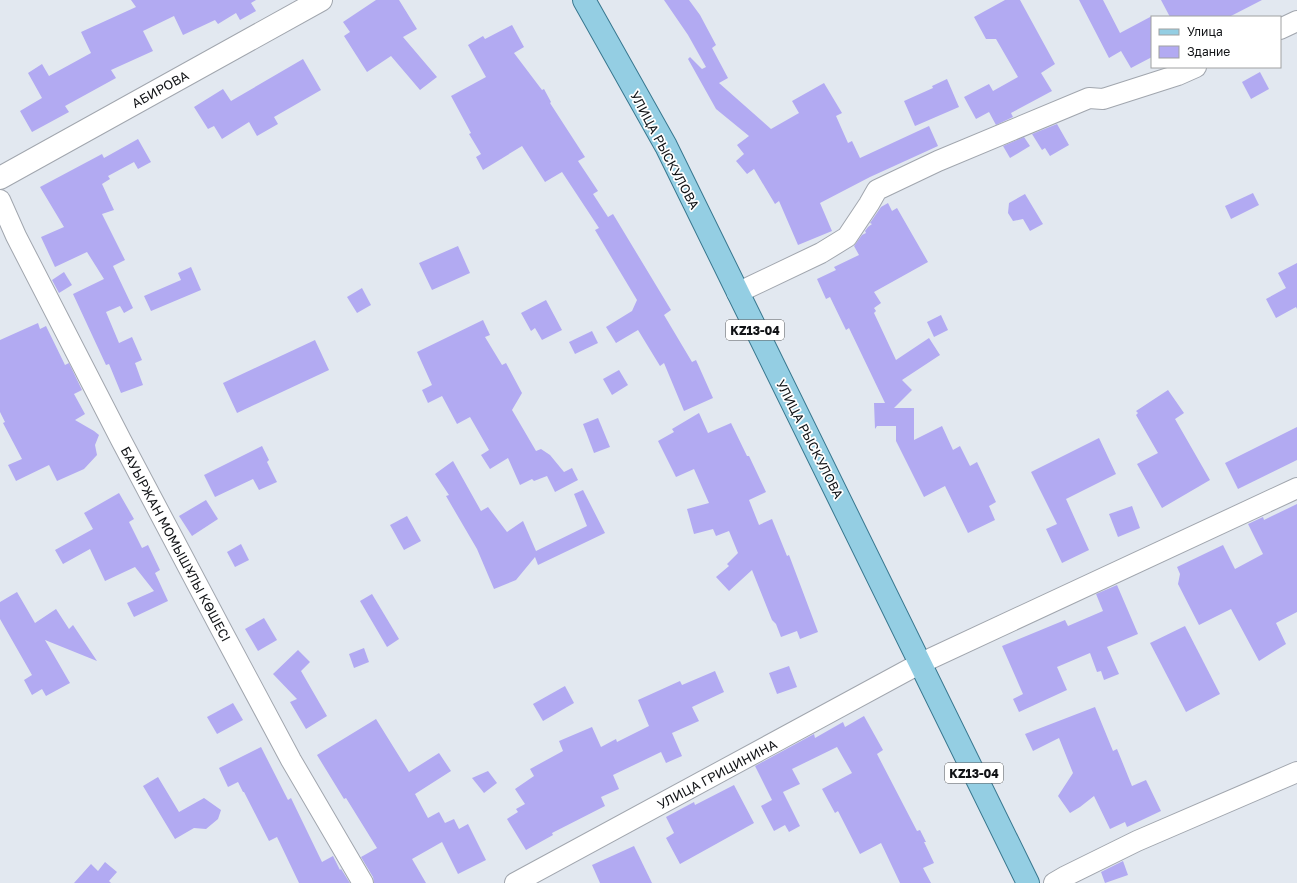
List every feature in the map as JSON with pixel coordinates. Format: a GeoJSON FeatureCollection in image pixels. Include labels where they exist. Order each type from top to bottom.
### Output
{"type":"FeatureCollection","features":[{"type":"Feature","properties":{"kind":"main road","name":"УЛИЦА РЫСКУЛОВА"},"geometry":{"type":"LineString","coordinates":[[584,0],[666,146],[737,293],[840,498],[919,664],[1028,883]]}},
{"type":"Feature","properties":{"kind":"street","name":"АБИРОВА"},"geometry":{"type":"LineString","coordinates":[[0,178],[321,0]]}},
{"type":"Feature","properties":{"kind":"street"},"geometry":{"type":"LineString","coordinates":[[1281,29],[1297,21]]}},
{"type":"Feature","properties":{"kind":"street"},"geometry":{"type":"LineString","coordinates":[[737,293],[821,254],[847,237],[869,204],[876,190],[938,161],[1089,98],[1103,99],[1178,76],[1194,68]]}},
{"type":"Feature","properties":{"kind":"street","name":"БАУЫРЖАН МОМЫШҰЛЫ КӨШЕСІ"},"geometry":{"type":"LineString","coordinates":[[0,200],[16,236],[229,644],[291,760],[363,883]]}},
{"type":"Feature","properties":{"kind":"street","name":"УЛИЦА ГРИЦИНИНА"},"geometry":{"type":"LineString","coordinates":[[515,883],[919,664],[1297,488]]}},
{"type":"Feature","properties":{"kind":"street"},"geometry":{"type":"LineString","coordinates":[[1054,883],[1137,841],[1297,772]]}},
{"type":"Feature","properties":{"kind":"building"},"geometry":{"type":"Polygon","coordinates":[[[131,0],[256,0],[251,3],[256,11],[240,20],[236,13],[218,24],[215,20],[183,35],[174,16],[143,31],[153,51],[111,70],[116,78],[65,106],[69,112],[32,132],[20,111],[42,98],[28,73],[42,64],[49,76],[91,53],[81,32],[136,7],[131,0]]]}},
{"type":"Feature","properties":{"kind":"building"},"geometry":{"type":"Polygon","coordinates":[[[376,0],[399,0],[417,29],[403,37],[437,77],[420,90],[391,56],[367,72],[344,36],[350,32],[343,22],[376,0]]]}},
{"type":"Feature","properties":{"kind":"building"},"geometry":{"type":"Polygon","coordinates":[[[664,0],[689,0],[700,15],[716,45],[712,48],[728,78],[719,83],[771,129],[799,113],[792,101],[824,83],[842,113],[836,116],[848,143],[852,141],[860,158],[929,126],[938,146],[870,177],[820,203],[832,231],[798,245],[779,201],[775,204],[754,169],[747,174],[736,161],[744,154],[737,145],[749,136],[716,109],[688,59],[690,57],[702,69],[706,67],[688,35],[664,0]]]}},
{"type":"Feature","properties":{"kind":"building"},"geometry":{"type":"Polygon","coordinates":[[[1005,0],[1020,0],[1055,64],[1041,73],[1052,91],[1011,113],[1013,117],[996,125],[989,112],[976,119],[964,97],[989,84],[993,91],[1018,77],[996,39],[986,39],[974,17],[1005,0]]]}},
{"type":"Feature","properties":{"kind":"building"},"geometry":{"type":"Polygon","coordinates":[[[1079,0],[1103,0],[1120,33],[1151,17],[1151,58],[1131,68],[1121,51],[1109,58],[1079,0]]]}},
{"type":"Feature","properties":{"kind":"building"},"geometry":{"type":"Polygon","coordinates":[[[1161,0],[1262,0],[1231,16],[1169,16],[1161,0]]]}},
{"type":"Feature","properties":{"kind":"building"},"geometry":{"type":"Polygon","coordinates":[[[512,25],[524,47],[514,53],[542,90],[544,89],[551,102],[550,103],[585,157],[578,161],[598,191],[593,194],[608,217],[613,214],[671,310],[664,315],[692,362],[696,360],[713,398],[684,411],[664,363],[660,366],[638,330],[616,343],[606,327],[632,311],[637,300],[595,230],[599,228],[562,172],[545,182],[522,146],[483,170],[476,157],[481,154],[469,134],[471,133],[451,96],[486,77],[468,45],[483,36],[485,39],[512,25]]]}},
{"type":"Feature","properties":{"kind":"building"},"geometry":{"type":"Polygon","coordinates":[[[303,59],[321,90],[274,117],[278,124],[257,136],[249,122],[222,139],[214,126],[208,129],[194,107],[223,89],[231,101],[303,59]]]}},
{"type":"Feature","properties":{"kind":"building"},"geometry":{"type":"Polygon","coordinates":[[[1260,72],[1269,89],[1251,99],[1242,82],[1260,72]]]}},
{"type":"Feature","properties":{"kind":"building"},"geometry":{"type":"Polygon","coordinates":[[[947,79],[959,107],[915,126],[904,101],[933,88],[932,86],[947,79]]]}},
{"type":"Feature","properties":{"kind":"building"},"geometry":{"type":"Polygon","coordinates":[[[1057,124],[1069,145],[1050,156],[1045,148],[1042,150],[1032,134],[1057,124]]]}},
{"type":"Feature","properties":{"kind":"building"},"geometry":{"type":"Polygon","coordinates":[[[1024,137],[1030,146],[1010,158],[1003,146],[1024,137]]]}},
{"type":"Feature","properties":{"kind":"building"},"geometry":{"type":"Polygon","coordinates":[[[138,139],[151,162],[138,169],[134,162],[108,176],[110,179],[102,184],[114,210],[102,214],[125,260],[113,266],[133,308],[124,313],[120,306],[106,312],[119,343],[132,337],[142,360],[135,363],[143,385],[121,393],[109,364],[106,365],[73,294],[104,279],[87,252],[55,267],[41,237],[64,227],[40,187],[102,154],[104,158],[138,139]]]}},
{"type":"Feature","properties":{"kind":"building"},"geometry":{"type":"Polygon","coordinates":[[[1253,193],[1259,205],[1231,219],[1225,206],[1253,193]]]}},
{"type":"Feature","properties":{"kind":"building"},"geometry":{"type":"Polygon","coordinates":[[[1025,194],[1043,224],[1030,231],[1023,219],[1013,221],[1008,213],[1009,203],[1025,194]]]}},
{"type":"Feature","properties":{"kind":"building"},"geometry":{"type":"Polygon","coordinates":[[[888,203],[892,211],[897,208],[928,262],[874,292],[881,303],[874,308],[876,311],[874,313],[896,360],[929,338],[940,355],[902,380],[912,390],[894,408],[914,408],[914,440],[942,426],[953,450],[960,446],[970,466],[977,462],[996,502],[989,506],[995,520],[968,533],[945,486],[924,497],[896,441],[896,426],[877,426],[875,429],[874,403],[885,403],[849,328],[846,330],[830,297],[826,299],[817,279],[836,270],[834,267],[859,255],[854,246],[862,235],[866,233],[865,231],[872,224],[870,223],[881,207],[888,203]]]}},
{"type":"Feature","properties":{"kind":"building"},"geometry":{"type":"Polygon","coordinates":[[[458,246],[470,273],[432,290],[419,263],[458,246]]]}},
{"type":"Feature","properties":{"kind":"building"},"geometry":{"type":"Polygon","coordinates":[[[1297,263],[1297,309],[1296,307],[1276,318],[1266,299],[1286,288],[1278,273],[1297,263]]]}},
{"type":"Feature","properties":{"kind":"building"},"geometry":{"type":"Polygon","coordinates":[[[191,267],[201,290],[151,311],[144,296],[181,280],[178,273],[191,267]]]}},
{"type":"Feature","properties":{"kind":"building"},"geometry":{"type":"Polygon","coordinates":[[[64,272],[72,285],[59,293],[52,280],[64,272]]]}},
{"type":"Feature","properties":{"kind":"building"},"geometry":{"type":"Polygon","coordinates":[[[362,288],[371,305],[357,313],[347,297],[362,288]]]}},
{"type":"Feature","properties":{"kind":"building"},"geometry":{"type":"Polygon","coordinates":[[[546,300],[562,330],[542,340],[535,328],[531,331],[521,313],[546,300]]]}},
{"type":"Feature","properties":{"kind":"building"},"geometry":{"type":"Polygon","coordinates":[[[941,315],[948,330],[934,337],[927,322],[941,315]]]}},
{"type":"Feature","properties":{"kind":"building"},"geometry":{"type":"Polygon","coordinates":[[[483,320],[490,335],[485,337],[502,365],[506,363],[522,393],[512,410],[536,451],[541,449],[550,455],[564,472],[572,468],[578,480],[555,492],[547,476],[534,481],[532,479],[520,485],[508,458],[490,469],[481,455],[489,450],[470,417],[457,424],[442,396],[428,403],[422,390],[432,385],[417,352],[483,320]]]}},
{"type":"Feature","properties":{"kind":"building"},"geometry":{"type":"Polygon","coordinates":[[[38,323],[40,329],[46,326],[65,365],[69,363],[82,390],[74,394],[85,414],[75,420],[99,435],[95,445],[97,455],[84,469],[57,481],[49,465],[16,481],[8,465],[22,459],[3,423],[5,422],[0,412],[0,340],[38,323]]]}},
{"type":"Feature","properties":{"kind":"building"},"geometry":{"type":"Polygon","coordinates":[[[592,331],[598,343],[575,354],[569,342],[592,331]]]}},
{"type":"Feature","properties":{"kind":"building"},"geometry":{"type":"Polygon","coordinates":[[[315,340],[329,370],[237,413],[223,383],[315,340]]]}},
{"type":"Feature","properties":{"kind":"building"},"geometry":{"type":"Polygon","coordinates":[[[619,370],[628,385],[612,395],[603,379],[619,370]]]}},
{"type":"Feature","properties":{"kind":"building"},"geometry":{"type":"Polygon","coordinates":[[[1168,390],[1184,413],[1175,419],[1210,480],[1162,508],[1137,464],[1158,453],[1136,415],[1138,413],[1136,411],[1168,390]]]}},
{"type":"Feature","properties":{"kind":"building"},"geometry":{"type":"Polygon","coordinates":[[[699,413],[708,433],[731,423],[747,456],[749,456],[766,492],[749,500],[759,525],[772,519],[787,556],[789,555],[818,632],[800,639],[797,631],[781,637],[776,624],[772,620],[752,570],[729,591],[716,577],[729,566],[727,564],[738,553],[729,531],[716,536],[713,529],[694,534],[687,509],[709,503],[694,469],[676,477],[658,441],[674,432],[672,429],[699,413]]]}},
{"type":"Feature","properties":{"kind":"building"},"geometry":{"type":"Polygon","coordinates":[[[598,418],[610,447],[594,453],[583,424],[598,418]]]}},
{"type":"Feature","properties":{"kind":"building"},"geometry":{"type":"Polygon","coordinates":[[[1297,427],[1297,460],[1238,489],[1225,463],[1297,427]]]}},
{"type":"Feature","properties":{"kind":"building"},"geometry":{"type":"Polygon","coordinates":[[[1099,438],[1116,474],[1066,499],[1089,550],[1062,563],[1046,529],[1057,524],[1031,472],[1099,438]]]}},
{"type":"Feature","properties":{"kind":"building"},"geometry":{"type":"Polygon","coordinates":[[[262,446],[269,460],[267,462],[277,482],[259,490],[253,479],[215,497],[204,475],[262,446]]]}},
{"type":"Feature","properties":{"kind":"building"},"geometry":{"type":"Polygon","coordinates":[[[453,461],[481,511],[488,507],[507,532],[523,521],[536,551],[587,526],[574,494],[583,490],[605,533],[538,565],[535,557],[516,580],[494,589],[477,549],[446,496],[449,495],[435,474],[453,461]]]}},
{"type":"Feature","properties":{"kind":"building"},"geometry":{"type":"Polygon","coordinates":[[[119,493],[134,519],[129,522],[142,548],[148,545],[160,570],[155,573],[168,601],[134,617],[127,603],[154,591],[135,567],[105,581],[90,549],[63,564],[55,550],[93,529],[84,513],[119,493]]]}},
{"type":"Feature","properties":{"kind":"building"},"geometry":{"type":"Polygon","coordinates":[[[206,500],[218,519],[192,536],[179,516],[206,500]]]}},
{"type":"Feature","properties":{"kind":"building"},"geometry":{"type":"Polygon","coordinates":[[[1297,504],[1297,612],[1276,623],[1286,644],[1259,661],[1231,609],[1199,625],[1178,584],[1180,574],[1177,567],[1223,545],[1235,569],[1263,554],[1248,524],[1263,517],[1264,520],[1297,504]]]}},
{"type":"Feature","properties":{"kind":"building"},"geometry":{"type":"Polygon","coordinates":[[[1132,506],[1140,528],[1118,537],[1109,514],[1132,506]]]}},
{"type":"Feature","properties":{"kind":"building"},"geometry":{"type":"Polygon","coordinates":[[[407,516],[421,541],[404,550],[390,525],[407,516]]]}},
{"type":"Feature","properties":{"kind":"building"},"geometry":{"type":"Polygon","coordinates":[[[241,544],[249,560],[235,567],[227,552],[241,544]]]}},
{"type":"Feature","properties":{"kind":"building"},"geometry":{"type":"Polygon","coordinates":[[[1117,585],[1138,634],[1107,647],[1119,674],[1104,680],[1101,671],[1097,672],[1090,653],[1057,667],[1067,690],[1019,712],[1013,699],[1023,694],[1002,646],[1065,620],[1068,626],[1103,611],[1096,594],[1117,585]]]}},
{"type":"Feature","properties":{"kind":"building"},"geometry":{"type":"Polygon","coordinates":[[[17,592],[35,623],[56,609],[69,629],[73,625],[97,661],[45,640],[70,683],[46,696],[42,689],[32,695],[24,680],[32,675],[0,619],[0,602],[17,592]]]}},
{"type":"Feature","properties":{"kind":"building"},"geometry":{"type":"Polygon","coordinates":[[[372,594],[399,639],[387,647],[360,601],[372,594]]]}},
{"type":"Feature","properties":{"kind":"building"},"geometry":{"type":"Polygon","coordinates":[[[264,618],[277,640],[258,651],[245,629],[264,618]]]}},
{"type":"Feature","properties":{"kind":"building"},"geometry":{"type":"Polygon","coordinates":[[[1185,626],[1220,694],[1186,712],[1150,643],[1185,626]]]}},
{"type":"Feature","properties":{"kind":"building"},"geometry":{"type":"Polygon","coordinates":[[[364,648],[369,662],[354,668],[349,654],[364,648]]]}},
{"type":"Feature","properties":{"kind":"building"},"geometry":{"type":"Polygon","coordinates":[[[298,650],[310,662],[301,671],[327,716],[306,729],[290,702],[297,699],[273,674],[298,650]]]}},
{"type":"Feature","properties":{"kind":"building"},"geometry":{"type":"Polygon","coordinates":[[[789,666],[797,687],[777,694],[769,673],[789,666]]]}},
{"type":"Feature","properties":{"kind":"building"},"geometry":{"type":"Polygon","coordinates":[[[715,671],[724,692],[692,707],[699,721],[672,733],[682,756],[666,763],[661,752],[613,775],[619,789],[601,797],[605,806],[552,833],[553,835],[526,850],[507,819],[518,812],[516,809],[525,804],[515,789],[534,776],[530,769],[563,751],[559,741],[592,727],[601,747],[616,739],[617,742],[649,726],[638,700],[680,681],[682,685],[715,671]]]}},
{"type":"Feature","properties":{"kind":"building"},"geometry":{"type":"Polygon","coordinates":[[[565,686],[574,703],[543,721],[533,704],[565,686]]]}},
{"type":"Feature","properties":{"kind":"building"},"geometry":{"type":"Polygon","coordinates":[[[233,703],[243,720],[217,734],[207,717],[233,703]]]}},
{"type":"Feature","properties":{"kind":"building"},"geometry":{"type":"Polygon","coordinates":[[[1095,707],[1113,751],[1117,749],[1132,786],[1146,780],[1161,811],[1127,827],[1125,822],[1110,829],[1094,796],[1070,813],[1058,796],[1073,773],[1059,738],[1033,751],[1025,734],[1095,707]]]}},
{"type":"Feature","properties":{"kind":"building"},"geometry":{"type":"Polygon","coordinates":[[[864,716],[883,750],[877,754],[917,831],[920,830],[926,842],[924,842],[934,863],[923,868],[931,883],[900,883],[881,843],[860,854],[838,811],[835,813],[822,789],[852,773],[837,747],[792,769],[800,784],[783,792],[800,826],[789,832],[785,825],[774,831],[761,806],[772,800],[755,766],[814,734],[815,738],[843,722],[845,727],[864,716]]]}},
{"type":"Feature","properties":{"kind":"building"},"geometry":{"type":"Polygon","coordinates":[[[376,719],[409,772],[439,753],[451,771],[415,794],[428,818],[439,812],[445,823],[454,819],[459,829],[468,824],[486,860],[458,874],[442,842],[412,859],[426,883],[374,883],[373,877],[361,857],[377,848],[317,755],[376,719]]]}},
{"type":"Feature","properties":{"kind":"building"},"geometry":{"type":"Polygon","coordinates":[[[261,747],[288,800],[291,798],[322,862],[333,856],[340,870],[341,869],[350,883],[299,883],[277,837],[269,841],[238,782],[228,787],[219,768],[261,747]]]}},
{"type":"Feature","properties":{"kind":"building"},"geometry":{"type":"Polygon","coordinates":[[[488,771],[497,783],[484,793],[472,778],[488,771]]]}},
{"type":"Feature","properties":{"kind":"building"},"geometry":{"type":"Polygon","coordinates":[[[158,777],[179,812],[204,798],[221,810],[218,819],[206,829],[194,828],[175,839],[143,786],[158,777]]]}},
{"type":"Feature","properties":{"kind":"building"},"geometry":{"type":"Polygon","coordinates":[[[734,785],[754,823],[680,864],[666,838],[674,833],[666,817],[694,802],[695,805],[734,785]]]}},
{"type":"Feature","properties":{"kind":"building"},"geometry":{"type":"Polygon","coordinates":[[[634,846],[652,883],[600,883],[592,865],[634,846]]]}},
{"type":"Feature","properties":{"kind":"building"},"geometry":{"type":"Polygon","coordinates":[[[1123,861],[1128,875],[1105,883],[1101,872],[1123,861]]]}},
{"type":"Feature","properties":{"kind":"building"},"geometry":{"type":"Polygon","coordinates":[[[105,862],[117,872],[109,881],[111,883],[74,883],[91,864],[98,871],[105,862]]]}}]}
